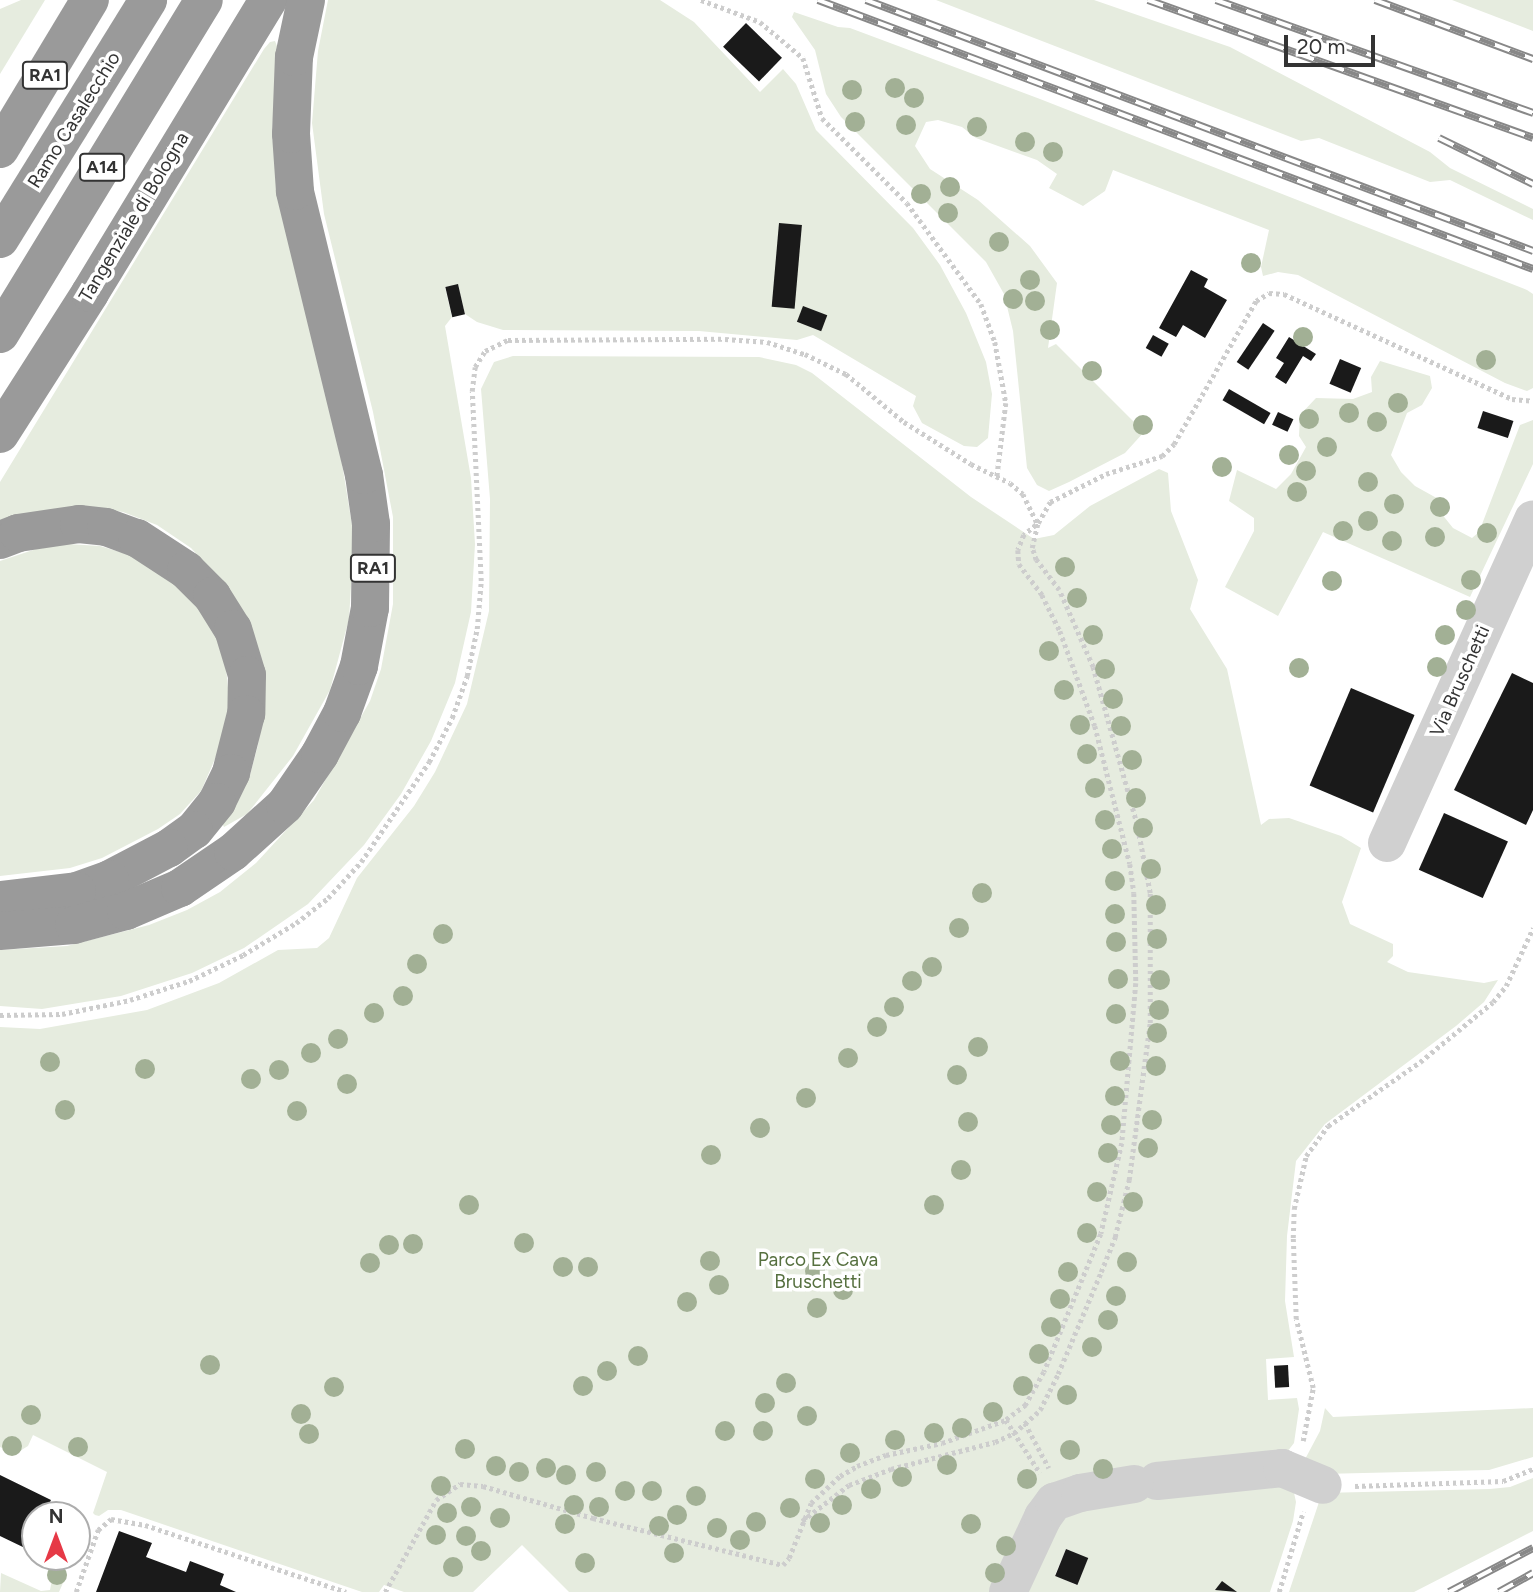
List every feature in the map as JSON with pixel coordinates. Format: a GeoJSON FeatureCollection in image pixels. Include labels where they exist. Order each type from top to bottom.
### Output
{"type":"FeatureCollection","features":[{"type":"Feature","properties":{"kind":"highway","name":"RA1"},"geometry":{"type":"LineString","coordinates":[[0,149],[90,0]]}},
{"type":"Feature","properties":{"kind":"highway","name":"Ramo Casalecchio"},"geometry":{"type":"LineString","coordinates":[[0,240],[148,0]]}},
{"type":"Feature","properties":{"kind":"highway","name":"A14"},"geometry":{"type":"LineString","coordinates":[[0,334],[204,0]]}},
{"type":"Feature","properties":{"kind":"highway","name":"Tangenziale di Bologna"},"geometry":{"type":"LineString","coordinates":[[0,434],[90,293],[268,0]]}},
{"type":"Feature","properties":{"kind":"highway","name":"RA1"},"geometry":{"type":"LineString","coordinates":[[0,931],[74,925],[126,911],[180,888],[233,852],[285,804],[320,754],[342,713],[359,666],[370,608],[371,524],[364,475],[303,229],[292,146],[294,57],[306,0]]}},
{"type":"Feature","properties":{"kind":"highway"},"geometry":{"type":"LineString","coordinates":[[0,540],[19,533],[79,524],[106,527],[137,538],[186,570],[212,596],[233,629],[247,675],[246,714],[232,774],[217,802],[194,830],[169,848],[110,879],[77,891],[0,900]]}},
{"type":"Feature","properties":{"kind":"lane","name":"Via Bruschetti"},"geometry":{"type":"LineString","coordinates":[[1387,843],[1533,519]]}},
{"type":"Feature","properties":{"kind":"lane"},"geometry":{"type":"LineString","coordinates":[[1008,1592],[1043,1517],[1054,1502],[1080,1493],[1145,1482],[1257,1470],[1305,1477]]}},
{"type":"Feature","properties":{"kind":"path"},"geometry":{"type":"LineString","coordinates":[[701,0],[760,22],[803,58],[822,118],[907,203],[981,304],[995,342],[1006,402],[997,477]]}},
{"type":"Feature","properties":{"kind":"path"},"geometry":{"type":"LineString","coordinates":[[802,1521],[849,1485],[891,1469],[995,1442],[1014,1433],[1026,1423],[1040,1409],[1051,1391],[1115,1237],[1136,1145],[1146,1070],[1151,984],[1150,893],[1137,825],[1093,667],[1059,590],[1036,560],[1032,548],[1038,523],[1050,502],[1074,487],[1162,456],[1174,444],[1256,301],[1269,293],[1284,294],[1512,399],[1533,401]]}},
{"type":"Feature","properties":{"kind":"path"},"geometry":{"type":"LineString","coordinates":[[0,1014],[62,1014],[130,1000],[189,981],[243,955],[296,923],[328,898],[361,862],[429,762],[452,718],[467,676],[478,629],[481,581],[472,391],[475,368],[485,351],[508,340],[725,339],[767,342],[805,355],[846,374],[904,422],[1023,494],[1038,523]]}},
{"type":"Feature","properties":{"kind":"path"},"geometry":{"type":"LineString","coordinates":[[385,1592],[436,1500],[460,1484],[483,1486],[593,1518],[777,1565],[789,1558],[802,1521],[820,1492],[857,1466],[942,1443],[1006,1420],[1026,1405],[1044,1372],[1101,1234],[1122,1143],[1136,984],[1135,893],[1095,726],[1060,631],[1042,595],[1019,564],[1018,550],[1024,535],[1038,523]]}},
{"type":"Feature","properties":{"kind":"path"},"geometry":{"type":"LineString","coordinates":[[1279,1592],[1304,1504],[1303,1445],[1313,1402],[1313,1388],[1296,1319],[1293,1238],[1294,1209],[1306,1156],[1328,1126],[1420,1062],[1493,1002],[1506,986],[1533,928]]}},
{"type":"Feature","properties":{"kind":"path"},"geometry":{"type":"LineString","coordinates":[[1006,1420],[1044,1480],[1054,1502]]}},
{"type":"Feature","properties":{"kind":"path"},"geometry":{"type":"LineString","coordinates":[[1026,1423],[1056,1481],[1054,1502]]}},
{"type":"Feature","properties":{"kind":"path"},"geometry":{"type":"LineString","coordinates":[[1305,1477],[1490,1482],[1503,1481],[1533,1469]]}},
{"type":"Feature","properties":{"kind":"path"},"geometry":{"type":"LineString","coordinates":[[76,1592],[99,1530],[111,1519],[120,1519],[346,1592]]}},
{"type":"Feature","properties":{"kind":"green space"},"geometry":{"type":"Polygon","coordinates":[[[21,0],[45,0],[0,74],[0,9],[21,0]]]}},
{"type":"Feature","properties":{"kind":"green space"},"geometry":{"type":"Polygon","coordinates":[[[328,0],[660,0],[694,22],[760,92],[783,69],[796,84],[816,130],[913,228],[940,265],[966,313],[986,362],[992,394],[988,438],[977,447],[964,446],[922,423],[913,406],[916,396],[813,335],[797,340],[699,331],[503,330],[477,322],[465,314],[458,285],[445,287],[452,317],[445,326],[471,478],[475,544],[471,612],[455,683],[431,741],[401,794],[364,845],[308,904],[244,948],[192,973],[121,996],[42,1009],[0,1006],[0,950],[67,946],[149,925],[187,910],[220,892],[256,863],[314,800],[370,701],[381,669],[393,604],[393,517],[373,412],[324,214],[312,123],[318,51],[328,0]]]}},
{"type":"Feature","properties":{"kind":"green space"},"geometry":{"type":"Polygon","coordinates":[[[936,0],[1094,0],[1230,47],[1430,152],[1450,168],[1533,209],[1533,220],[1450,180],[1430,182],[1319,138],[1301,141],[936,0]]]}},
{"type":"Feature","properties":{"kind":"green space"},"geometry":{"type":"Polygon","coordinates":[[[1452,0],[1533,0],[1533,31],[1452,0]]]}},
{"type":"Feature","properties":{"kind":"green space"},"geometry":{"type":"Polygon","coordinates":[[[794,12],[838,27],[850,28],[1040,99],[1527,290],[1533,294],[1533,388],[1527,391],[1505,383],[1298,275],[1278,272],[1263,276],[1261,267],[1269,230],[1113,170],[1105,191],[1083,206],[1049,188],[1057,174],[1037,160],[976,138],[962,127],[938,120],[926,122],[915,146],[930,169],[978,200],[1030,246],[1057,283],[1048,348],[1056,344],[1144,432],[1125,453],[1069,482],[1049,491],[1037,485],[1027,468],[1013,331],[1004,294],[986,262],[841,117],[826,94],[815,50],[792,17],[794,12]]]}},
{"type":"Feature","properties":{"kind":"green space"},"geometry":{"type":"Polygon","coordinates":[[[275,41],[277,46],[272,137],[338,439],[354,537],[349,619],[330,690],[293,756],[247,814],[224,827],[222,823],[250,775],[258,745],[262,706],[216,575],[191,548],[157,525],[123,512],[84,506],[0,520],[0,482],[264,49],[270,42],[275,41]]]}},
{"type":"Feature","properties":{"kind":"green space","name":"Parco Ex Cava Bruschetti"},"geometry":{"type":"Polygon","coordinates":[[[513,356],[759,357],[796,365],[812,373],[971,497],[1034,539],[1054,535],[1090,506],[1159,469],[1168,473],[1171,511],[1198,580],[1190,609],[1227,669],[1261,825],[1269,819],[1289,818],[1341,836],[1361,848],[1342,902],[1350,924],[1393,944],[1393,956],[1387,962],[1408,972],[1484,983],[1498,980],[1484,1002],[1456,1026],[1325,1124],[1296,1161],[1287,1236],[1285,1301],[1294,1357],[1266,1359],[1268,1400],[1297,1398],[1299,1409],[1294,1443],[1284,1456],[1064,1487],[999,1592],[569,1592],[522,1545],[473,1592],[404,1592],[384,1585],[379,1592],[362,1592],[121,1510],[108,1510],[99,1516],[95,1515],[93,1513],[107,1472],[33,1435],[28,1446],[15,1454],[0,1447],[0,1027],[40,1029],[147,1010],[219,983],[278,950],[317,948],[329,938],[357,878],[414,806],[435,772],[467,704],[489,611],[490,499],[481,389],[494,362],[513,356]]]}},
{"type":"Feature","properties":{"kind":"green space"},"geometry":{"type":"Polygon","coordinates":[[[1380,361],[1430,376],[1432,388],[1422,405],[1407,413],[1391,455],[1401,472],[1415,486],[1442,501],[1441,513],[1453,528],[1472,538],[1479,532],[1520,425],[1533,420],[1533,464],[1470,597],[1323,532],[1278,616],[1225,587],[1254,531],[1254,518],[1229,501],[1237,470],[1276,489],[1291,474],[1306,447],[1299,436],[1300,415],[1316,398],[1353,399],[1372,392],[1371,377],[1380,361]]]}},
{"type":"Feature","properties":{"kind":"green space"},"geometry":{"type":"Polygon","coordinates":[[[68,544],[100,546],[137,557],[160,570],[198,606],[214,629],[226,667],[229,698],[225,736],[201,791],[180,814],[158,829],[102,858],[70,868],[0,876],[0,561],[39,548],[68,544]]]}},
{"type":"Feature","properties":{"kind":"green space"},"geometry":{"type":"Polygon","coordinates":[[[1325,1408],[1333,1417],[1533,1408],[1533,1457],[1489,1470],[1322,1474],[1303,1463],[1320,1431],[1325,1408]]]}},
{"type":"Feature","properties":{"kind":"green space"},"geometry":{"type":"Polygon","coordinates":[[[1533,1478],[1533,1531],[1414,1592],[1289,1592],[1322,1493],[1490,1489],[1510,1487],[1533,1478]]]}},
{"type":"Feature","properties":{"kind":"green space"},"geometry":{"type":"Polygon","coordinates":[[[1232,1482],[1293,1488],[1296,1502],[1293,1521],[1270,1592],[1023,1592],[1051,1529],[1086,1503],[1232,1482]],[[1066,1549],[1055,1575],[1076,1585],[1088,1559],[1066,1549]]]}},
{"type":"Feature","properties":{"kind":"green space"},"geometry":{"type":"Polygon","coordinates":[[[64,1571],[67,1574],[59,1592],[0,1592],[1,1573],[41,1591],[50,1590],[53,1574],[64,1571]]]}},
{"type":"Feature","properties":{"kind":"building"},"geometry":{"type":"Polygon","coordinates":[[[746,23],[782,58],[759,81],[723,47],[746,23]]]}},
{"type":"Feature","properties":{"kind":"building"},"geometry":{"type":"Polygon","coordinates":[[[779,223],[802,225],[795,309],[772,307],[779,223]]]}},
{"type":"Feature","properties":{"kind":"building"},"geometry":{"type":"Polygon","coordinates":[[[1191,270],[1208,279],[1204,287],[1227,300],[1205,338],[1183,325],[1176,337],[1159,328],[1191,270]]]}},
{"type":"Feature","properties":{"kind":"building"},"geometry":{"type":"Polygon","coordinates":[[[458,284],[465,314],[452,317],[445,287],[458,284]]]}},
{"type":"Feature","properties":{"kind":"building"},"geometry":{"type":"Polygon","coordinates":[[[803,306],[827,315],[821,331],[797,322],[803,306]]]}},
{"type":"Feature","properties":{"kind":"building"},"geometry":{"type":"Polygon","coordinates":[[[1263,323],[1275,331],[1248,370],[1237,362],[1263,323]]]}},
{"type":"Feature","properties":{"kind":"building"},"geometry":{"type":"Polygon","coordinates":[[[1153,335],[1169,344],[1161,357],[1146,348],[1153,335]]]}},
{"type":"Feature","properties":{"kind":"building"},"geometry":{"type":"Polygon","coordinates":[[[1289,337],[1316,354],[1311,361],[1303,356],[1286,384],[1275,377],[1284,363],[1276,358],[1289,337]]]}},
{"type":"Feature","properties":{"kind":"building"},"geometry":{"type":"Polygon","coordinates":[[[1340,359],[1361,368],[1351,393],[1329,384],[1340,359]]]}},
{"type":"Feature","properties":{"kind":"building"},"geometry":{"type":"Polygon","coordinates":[[[1229,389],[1271,413],[1264,424],[1222,400],[1229,389]]]}},
{"type":"Feature","properties":{"kind":"building"},"geometry":{"type":"Polygon","coordinates":[[[1483,411],[1513,421],[1508,438],[1477,428],[1483,411]]]}},
{"type":"Feature","properties":{"kind":"building"},"geometry":{"type":"Polygon","coordinates":[[[1278,412],[1293,419],[1287,432],[1272,425],[1278,412]]]}},
{"type":"Feature","properties":{"kind":"building"},"geometry":{"type":"Polygon","coordinates":[[[1512,673],[1533,683],[1533,810],[1526,825],[1454,790],[1512,673]]]}},
{"type":"Feature","properties":{"kind":"building"},"geometry":{"type":"Polygon","coordinates":[[[1351,688],[1415,715],[1373,813],[1310,786],[1351,688]]]}},
{"type":"Feature","properties":{"kind":"building"},"geometry":{"type":"Polygon","coordinates":[[[1444,813],[1508,841],[1483,898],[1419,870],[1444,813]]]}},
{"type":"Feature","properties":{"kind":"building"},"geometry":{"type":"Polygon","coordinates":[[[1288,1365],[1289,1387],[1275,1388],[1274,1366],[1288,1365]]]}},
{"type":"Feature","properties":{"kind":"building"},"geometry":{"type":"Polygon","coordinates":[[[0,1475],[51,1500],[21,1501],[21,1546],[0,1536],[0,1475]]]}},
{"type":"Feature","properties":{"kind":"building"},"geometry":{"type":"Polygon","coordinates":[[[119,1531],[152,1543],[146,1557],[186,1572],[190,1561],[224,1574],[220,1585],[236,1592],[96,1592],[119,1531]]]}},
{"type":"Feature","properties":{"kind":"building"},"geometry":{"type":"Polygon","coordinates":[[[1066,1549],[1088,1558],[1077,1585],[1055,1576],[1066,1549]]]}},
{"type":"Feature","properties":{"kind":"building"},"geometry":{"type":"Polygon","coordinates":[[[1222,1581],[1237,1592],[1215,1590],[1222,1581]]]}},
{"type":"Feature","properties":{"kind":"railway"},"geometry":{"type":"LineString","coordinates":[[818,0],[1533,269]]}},
{"type":"Feature","properties":{"kind":"railway"},"geometry":{"type":"LineString","coordinates":[[866,0],[1533,251]]}},
{"type":"Feature","properties":{"kind":"railway"},"geometry":{"type":"LineString","coordinates":[[1148,0],[1533,138]]}},
{"type":"Feature","properties":{"kind":"railway"},"geometry":{"type":"LineString","coordinates":[[1216,0],[1533,113]]}},
{"type":"Feature","properties":{"kind":"railway"},"geometry":{"type":"LineString","coordinates":[[1375,0],[1533,59]]}},
{"type":"Feature","properties":{"kind":"railway"},"geometry":{"type":"LineString","coordinates":[[1439,138],[1533,184]]}},
{"type":"Feature","properties":{"kind":"railway"},"geometry":{"type":"LineString","coordinates":[[1449,1592],[1533,1548]]}},
{"type":"Feature","properties":{"kind":"railway"},"geometry":{"type":"LineString","coordinates":[[1499,1592],[1533,1573]]}}]}
